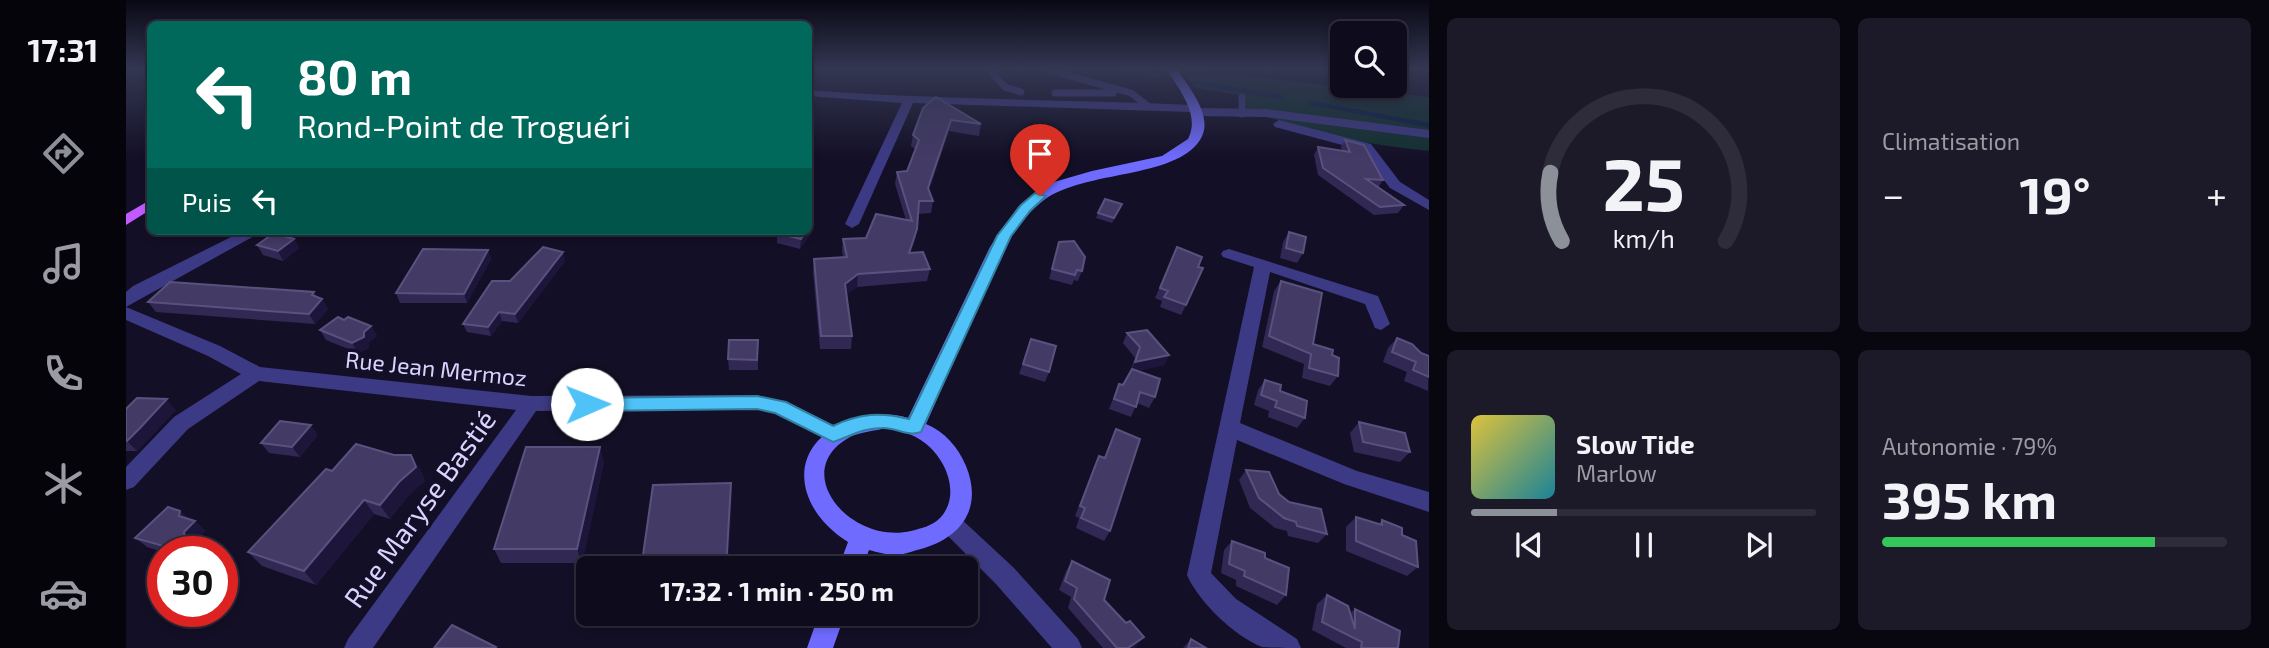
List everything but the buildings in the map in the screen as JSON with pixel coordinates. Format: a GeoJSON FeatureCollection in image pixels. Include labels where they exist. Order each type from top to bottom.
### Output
{"type":"FeatureCollection","features":[{"type":"Feature","properties":{"kind":"main road"},"geometry":{"type":"LineString","coordinates":[[914,427],[1004,236],[1026,208],[1059,184],[1084,175],[1153,162],[1182,151],[1198,132],[1195,111],[1189,99]]}},
{"type":"Feature","properties":{"kind":"main road"},"geometry":{"type":"LineString","coordinates":[[126,221],[147,206]]}},
{"type":"Feature","properties":{"kind":"main road"},"geometry":{"type":"LineString","coordinates":[[876,421],[914,427],[934,439],[950,455],[960,474],[962,495],[958,511],[950,523],[940,532],[917,543],[889,545],[861,538],[839,526],[822,508],[814,488],[813,467],[820,449],[833,434],[857,423],[876,421]]}},
{"type":"Feature","properties":{"kind":"main road"},"geometry":{"type":"LineString","coordinates":[[855,556],[861,538]]}},
{"type":"Feature","properties":{"kind":"main road"},"geometry":{"type":"LineString","coordinates":[[820,648],[828,626]]}},
{"type":"Feature","properties":{"kind":"street"},"geometry":{"type":"LineString","coordinates":[[898,99],[1148,106],[1242,114],[1266,113],[1429,134]]}},
{"type":"Feature","properties":{"kind":"street"},"geometry":{"type":"LineString","coordinates":[[852,224],[909,100]]}},
{"type":"Feature","properties":{"kind":"street"},"geometry":{"type":"LineString","coordinates":[[1242,114],[1366,147],[1376,156],[1387,177],[1408,195],[1429,206]]}},
{"type":"Feature","properties":{"kind":"street"},"geometry":{"type":"LineString","coordinates":[[126,301],[139,290],[247,235]]}},
{"type":"Feature","properties":{"kind":"street"},"geometry":{"type":"LineString","coordinates":[[1229,254],[1372,300],[1381,324]]}},
{"type":"Feature","properties":{"kind":"street"},"geometry":{"type":"LineString","coordinates":[[1263,265],[1199,575],[1206,587],[1229,609],[1288,648]]}},
{"type":"Feature","properties":{"kind":"street","name":"Rue Jean Mermoz"},"geometry":{"type":"LineString","coordinates":[[126,313],[214,351],[256,374],[531,404],[757,402],[780,407],[833,434]]}},
{"type":"Feature","properties":{"kind":"street"},"geometry":{"type":"LineString","coordinates":[[126,481],[181,423],[256,374]]}},
{"type":"Feature","properties":{"kind":"street","name":"Rue Maryse Bastié"},"geometry":{"type":"LineString","coordinates":[[357,648],[531,404]]}},
{"type":"Feature","properties":{"kind":"street"},"geometry":{"type":"LineString","coordinates":[[1229,427],[1316,465],[1385,491],[1429,502]]}},
{"type":"Feature","properties":{"kind":"street"},"geometry":{"type":"LineString","coordinates":[[950,523],[1005,576],[1069,648]]}},
{"type":"Feature","properties":{"kind":"lane"},"geometry":{"type":"LineString","coordinates":[[1139,99],[1148,106]]}},
{"type":"Feature","properties":{"kind":"lane"},"geometry":{"type":"LineString","coordinates":[[1242,99],[1242,114]]}},
{"type":"Feature","properties":{"kind":"green space"},"geometry":{"type":"Polygon","coordinates":[[[1245,99],[1429,99],[1429,151],[1336,137],[1247,109],[1245,99]]]}},
{"type":"Feature","properties":{"kind":"waterway"},"geometry":{"type":"LineString","coordinates":[[1311,103],[1429,125]]}},
{"type":"Feature","properties":{"kind":"route"},"geometry":{"type":"LineString","coordinates":[[587,404],[757,402],[780,407],[833,434],[857,423],[886,420],[914,427],[1004,236],[1013,222],[1040,196]]}}]}
